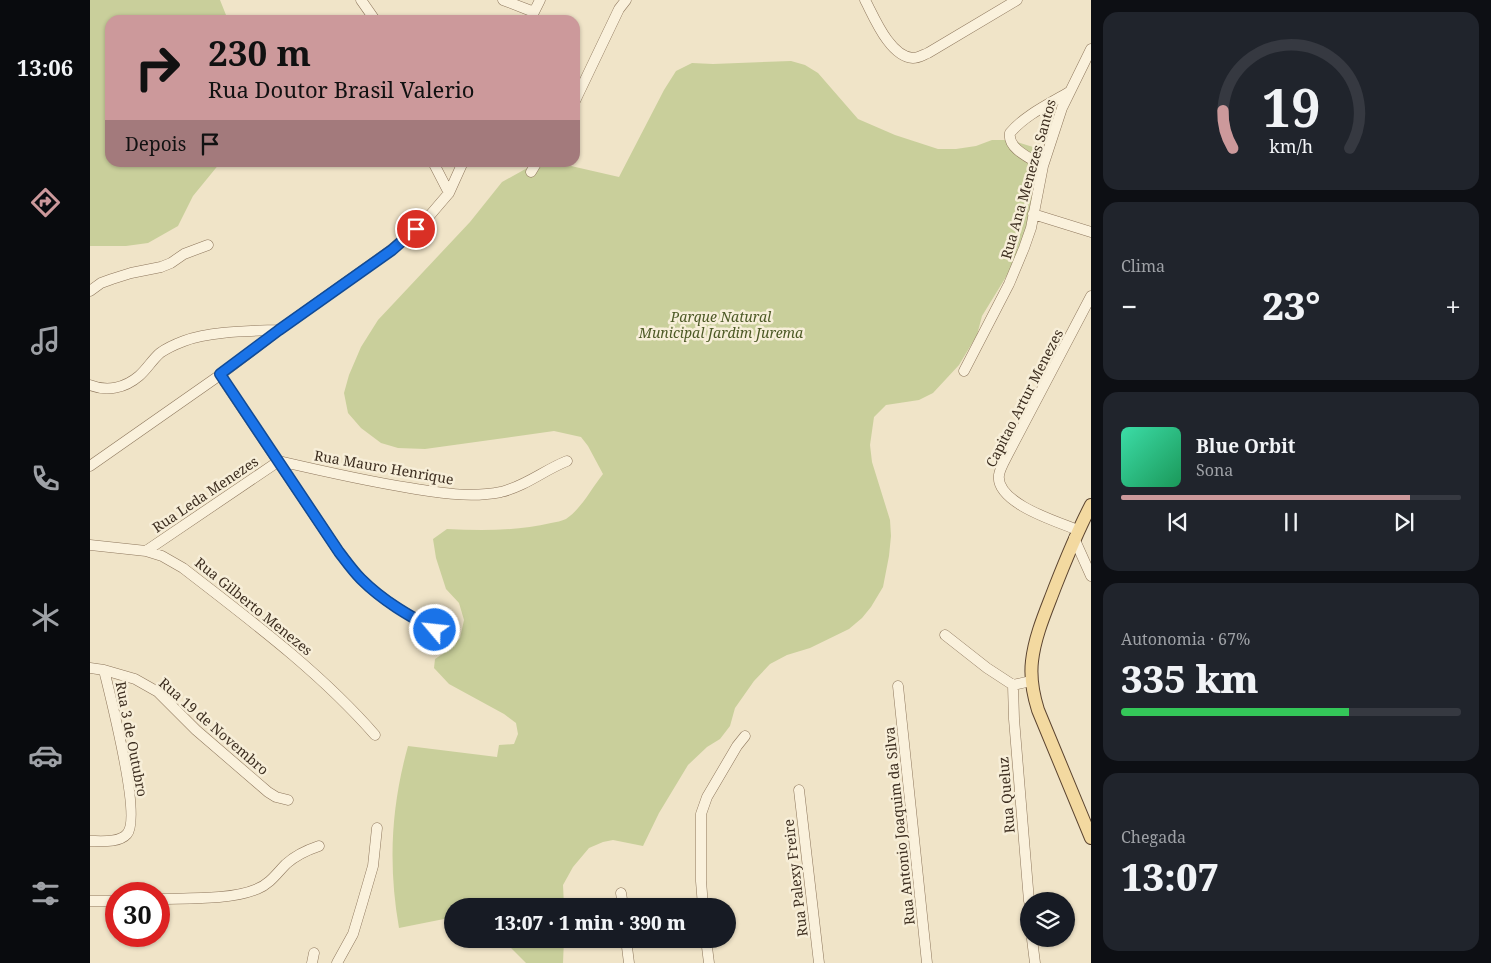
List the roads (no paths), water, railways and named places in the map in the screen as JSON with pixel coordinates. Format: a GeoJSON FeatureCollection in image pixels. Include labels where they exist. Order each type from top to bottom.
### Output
{"type":"FeatureCollection","features":[{"type":"Feature","properties":{"kind":"main road"},"geometry":{"type":"LineString","coordinates":[[1091,505],[1076,534],[1035,643],[1031,681],[1033,696],[1038,710],[1091,838]]}},
{"type":"Feature","properties":{"kind":"street"},"geometry":{"type":"LineString","coordinates":[[361,0],[372,15]]}},
{"type":"Feature","properties":{"kind":"street"},"geometry":{"type":"LineString","coordinates":[[503,0],[530,15]]}},
{"type":"Feature","properties":{"kind":"street"},"geometry":{"type":"LineString","coordinates":[[532,15],[540,0]]}},
{"type":"Feature","properties":{"kind":"street"},"geometry":{"type":"LineString","coordinates":[[580,91],[619,9],[626,0]]}},
{"type":"Feature","properties":{"kind":"street"},"geometry":{"type":"LineString","coordinates":[[865,0],[892,46],[906,56],[914,58],[928,52],[1017,0]]}},
{"type":"Feature","properties":{"kind":"street","name":"Rua Ana Menezes Santos"},"geometry":{"type":"LineString","coordinates":[[964,371],[1009,284],[1024,248],[1043,166],[1062,108],[1091,49]]}},
{"type":"Feature","properties":{"kind":"street"},"geometry":{"type":"LineString","coordinates":[[1043,166],[1013,146],[1010,140],[1010,133],[1034,113],[1069,92]]}},
{"type":"Feature","properties":{"kind":"street"},"geometry":{"type":"LineString","coordinates":[[436,167],[449,193]]}},
{"type":"Feature","properties":{"kind":"street"},"geometry":{"type":"LineString","coordinates":[[90,466],[392,250],[425,221],[449,193],[461,167]]}},
{"type":"Feature","properties":{"kind":"street"},"geometry":{"type":"LineString","coordinates":[[531,172],[534,167]]}},
{"type":"Feature","properties":{"kind":"street"},"geometry":{"type":"LineString","coordinates":[[1033,214],[1091,232]]}},
{"type":"Feature","properties":{"kind":"street"},"geometry":{"type":"LineString","coordinates":[[90,291],[101,283],[131,273],[161,267],[184,254],[208,245]]}},
{"type":"Feature","properties":{"kind":"street","name":"Capitao Artur Menezes"},"geometry":{"type":"LineString","coordinates":[[1076,534],[1022,507],[1004,492],[999,482],[999,474],[1091,296]]}},
{"type":"Feature","properties":{"kind":"street"},"geometry":{"type":"LineString","coordinates":[[90,385],[112,389],[126,385],[139,376],[160,353],[184,340],[199,336],[279,330]]}},
{"type":"Feature","properties":{"kind":"street"},"geometry":{"type":"LineString","coordinates":[[220,374],[339,552],[360,578],[401,611],[435,630]]}},
{"type":"Feature","properties":{"kind":"street","name":"Rua Mauro Henrique"},"geometry":{"type":"LineString","coordinates":[[278,461],[375,483],[460,495],[502,491],[525,484],[556,465],[567,461]]}},
{"type":"Feature","properties":{"kind":"street","name":"Rua Leda Menezes"},"geometry":{"type":"LineString","coordinates":[[146,551],[278,461]]}},
{"type":"Feature","properties":{"kind":"street"},"geometry":{"type":"LineString","coordinates":[[1076,534],[1091,576]]}},
{"type":"Feature","properties":{"kind":"street","name":"Rua Gilberto Menezes"},"geometry":{"type":"LineString","coordinates":[[90,545],[146,551],[162,556],[183,568],[290,653],[351,707],[375,736]]}},
{"type":"Feature","properties":{"kind":"street"},"geometry":{"type":"LineString","coordinates":[[946,635],[987,668],[1013,685],[1031,681]]}},
{"type":"Feature","properties":{"kind":"street","name":"Rua 19 de Novembro"},"geometry":{"type":"LineString","coordinates":[[90,668],[135,679],[158,692],[196,730],[268,792],[276,797],[288,800]]}},
{"type":"Feature","properties":{"kind":"street","name":"Rua 3 de Outubro"},"geometry":{"type":"LineString","coordinates":[[90,841],[120,839],[128,833],[131,819],[123,750],[104,670]]}},
{"type":"Feature","properties":{"kind":"street","name":"Rua Queluz"},"geometry":{"type":"LineString","coordinates":[[1013,685],[1014,719],[1028,892]]}},
{"type":"Feature","properties":{"kind":"street","name":"Rua Antonio Joaquim da Silva"},"geometry":{"type":"LineString","coordinates":[[898,686],[927,963]]}},
{"type":"Feature","properties":{"kind":"street"},"geometry":{"type":"LineString","coordinates":[[702,898],[701,814],[706,797],[737,746],[746,736]]}},
{"type":"Feature","properties":{"kind":"street","name":"Rua Palexy Freire"},"geometry":{"type":"LineString","coordinates":[[799,790],[819,963]]}},
{"type":"Feature","properties":{"kind":"street"},"geometry":{"type":"LineString","coordinates":[[337,963],[353,934],[362,904],[373,866],[377,828]]}},
{"type":"Feature","properties":{"kind":"street"},"geometry":{"type":"LineString","coordinates":[[170,898],[236,895],[258,889],[277,875],[296,856],[319,846]]}},
{"type":"Feature","properties":{"kind":"street"},"geometry":{"type":"LineString","coordinates":[[621,893],[622,898]]}},
{"type":"Feature","properties":{"kind":"street"},"geometry":{"type":"LineString","coordinates":[[90,901],[105,901]]}},
{"type":"Feature","properties":{"kind":"street"},"geometry":{"type":"LineString","coordinates":[[1033,947],[1035,963]]}},
{"type":"Feature","properties":{"kind":"street"},"geometry":{"type":"LineString","coordinates":[[627,948],[629,963]]}},
{"type":"Feature","properties":{"kind":"street"},"geometry":{"type":"LineString","coordinates":[[707,948],[708,963]]}},
{"type":"Feature","properties":{"kind":"park label","name":"Parque Natural Municipal Jardim Jurema"},"geometry":{"type":"Point","coordinates":[721,324]}}]}
